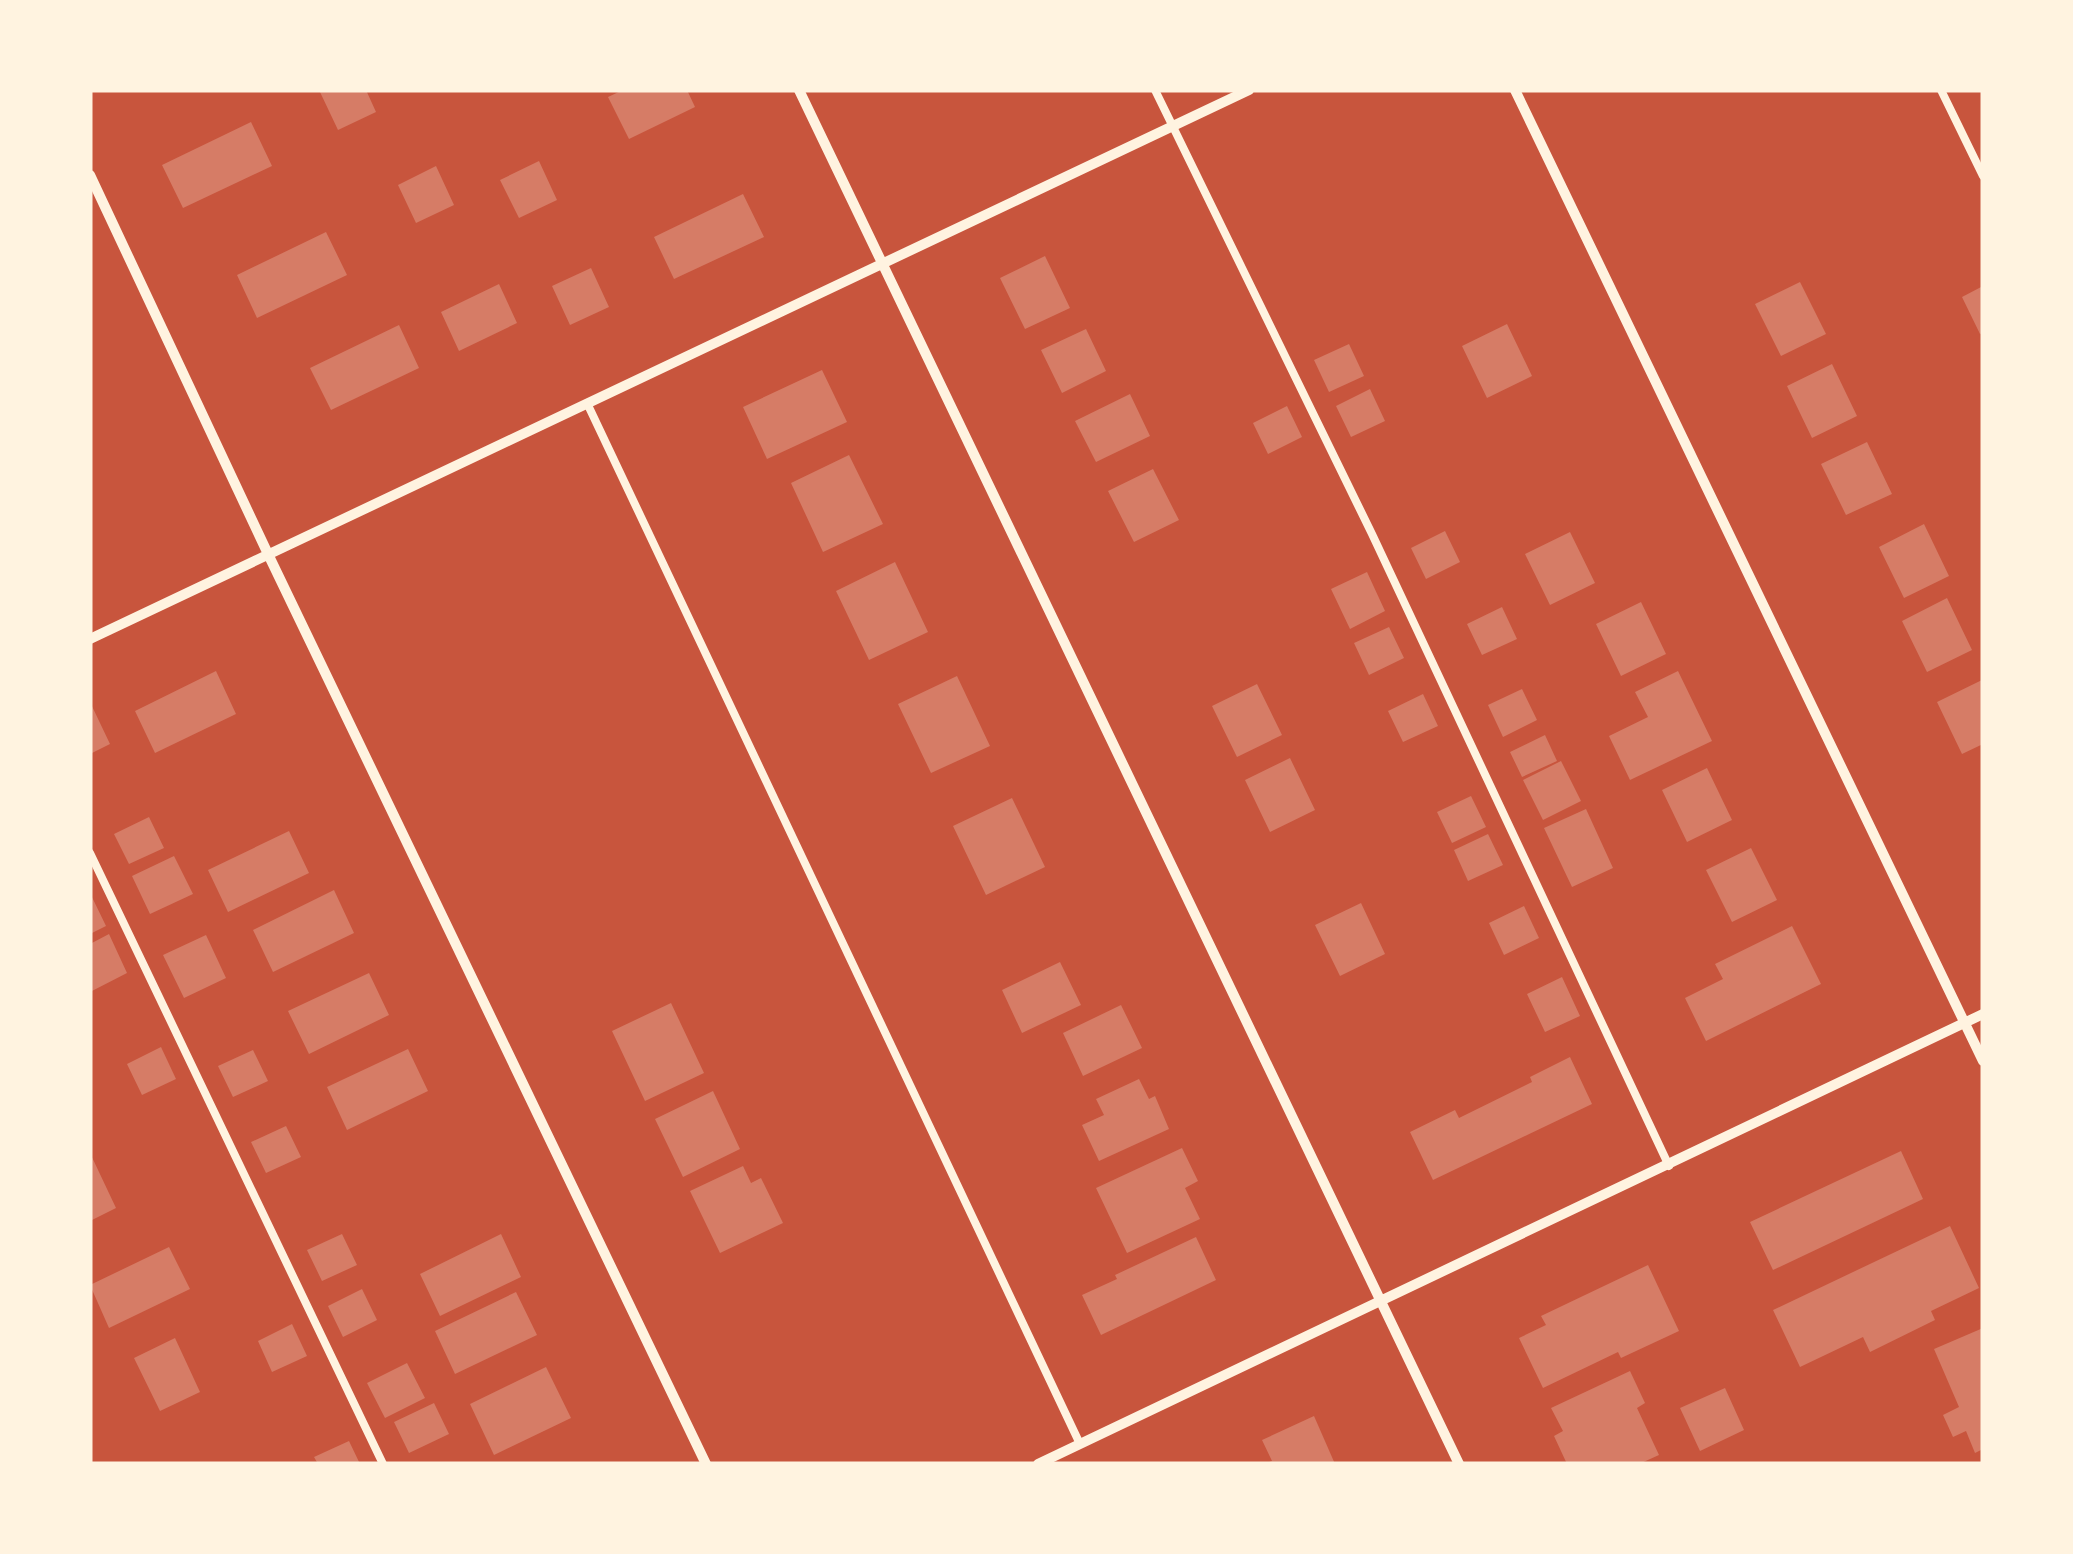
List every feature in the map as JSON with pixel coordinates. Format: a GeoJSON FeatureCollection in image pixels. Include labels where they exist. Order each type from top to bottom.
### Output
{"type":"FeatureCollection","features":[{"type":"Feature","properties":{"kind":"street"},"geometry":{"type":"LineString","coordinates":[[799,90],[1459,1464]]}},
{"type":"Feature","properties":{"kind":"street"},"geometry":{"type":"LineString","coordinates":[[90,639],[1249,90]]}},
{"type":"Feature","properties":{"kind":"street"},"geometry":{"type":"LineString","coordinates":[[1515,90],[1983,1062]]}},
{"type":"Feature","properties":{"kind":"street"},"geometry":{"type":"LineString","coordinates":[[90,175],[706,1464]]}},
{"type":"Feature","properties":{"kind":"street"},"geometry":{"type":"LineString","coordinates":[[1038,1464],[1983,1014]]}},
{"type":"Feature","properties":{"kind":"lane"},"geometry":{"type":"LineString","coordinates":[[1155,90],[1372,534],[1668,1166]]}},
{"type":"Feature","properties":{"kind":"lane"},"geometry":{"type":"LineString","coordinates":[[1941,90],[1983,176]]}},
{"type":"Feature","properties":{"kind":"lane"},"geometry":{"type":"LineString","coordinates":[[587,404],[1080,1444]]}},
{"type":"Feature","properties":{"kind":"lane"},"geometry":{"type":"LineString","coordinates":[[90,853],[383,1464]]}},
{"type":"Feature","properties":{"kind":"building"},"geometry":{"type":"Polygon","coordinates":[[[366,90],[376,112],[338,130],[320,92],[366,90]]]}},
{"type":"Feature","properties":{"kind":"building"},"geometry":{"type":"Polygon","coordinates":[[[623,90],[687,90],[695,107],[629,139],[608,97],[623,90]]]}},
{"type":"Feature","properties":{"kind":"building"},"geometry":{"type":"Polygon","coordinates":[[[251,122],[272,166],[183,208],[162,165],[251,122]]]}},
{"type":"Feature","properties":{"kind":"building"},"geometry":{"type":"Polygon","coordinates":[[[539,161],[557,200],[519,218],[500,180],[539,161]]]}},
{"type":"Feature","properties":{"kind":"building"},"geometry":{"type":"Polygon","coordinates":[[[436,166],[454,205],[416,223],[398,185],[436,166]]]}},
{"type":"Feature","properties":{"kind":"building"},"geometry":{"type":"Polygon","coordinates":[[[743,194],[764,237],[674,279],[654,237],[743,194]]]}},
{"type":"Feature","properties":{"kind":"building"},"geometry":{"type":"Polygon","coordinates":[[[326,232],[347,275],[257,318],[237,275],[326,232]]]}},
{"type":"Feature","properties":{"kind":"building"},"geometry":{"type":"Polygon","coordinates":[[[1045,256],[1070,308],[1025,329],[1000,278],[1045,256]]]}},
{"type":"Feature","properties":{"kind":"building"},"geometry":{"type":"Polygon","coordinates":[[[591,268],[609,307],[570,325],[552,286],[591,268]]]}},
{"type":"Feature","properties":{"kind":"building"},"geometry":{"type":"Polygon","coordinates":[[[1800,282],[1826,334],[1781,356],[1755,304],[1800,282]]]}},
{"type":"Feature","properties":{"kind":"building"},"geometry":{"type":"Polygon","coordinates":[[[499,284],[517,323],[459,351],[441,312],[499,284]]]}},
{"type":"Feature","properties":{"kind":"building"},"geometry":{"type":"Polygon","coordinates":[[[1983,286],[1983,333],[1980,334],[1962,297],[1983,286]]]}},
{"type":"Feature","properties":{"kind":"building"},"geometry":{"type":"Polygon","coordinates":[[[1507,324],[1532,376],[1487,398],[1462,346],[1507,324]]]}},
{"type":"Feature","properties":{"kind":"building"},"geometry":{"type":"Polygon","coordinates":[[[399,325],[419,368],[331,410],[310,368],[399,325]]]}},
{"type":"Feature","properties":{"kind":"building"},"geometry":{"type":"Polygon","coordinates":[[[1086,329],[1106,371],[1062,393],[1041,350],[1086,329]]]}},
{"type":"Feature","properties":{"kind":"building"},"geometry":{"type":"Polygon","coordinates":[[[1349,344],[1364,376],[1329,392],[1314,360],[1349,344]]]}},
{"type":"Feature","properties":{"kind":"building"},"geometry":{"type":"Polygon","coordinates":[[[1832,364],[1857,416],[1812,438],[1787,386],[1832,364]]]}},
{"type":"Feature","properties":{"kind":"building"},"geometry":{"type":"Polygon","coordinates":[[[822,370],[847,422],[767,459],[743,407],[822,370]]]}},
{"type":"Feature","properties":{"kind":"building"},"geometry":{"type":"Polygon","coordinates":[[[1370,389],[1385,421],[1351,437],[1336,406],[1370,389]]]}},
{"type":"Feature","properties":{"kind":"building"},"geometry":{"type":"Polygon","coordinates":[[[1130,394],[1150,436],[1096,462],[1075,421],[1130,394]]]}},
{"type":"Feature","properties":{"kind":"building"},"geometry":{"type":"Polygon","coordinates":[[[1287,406],[1302,437],[1268,454],[1253,423],[1287,406]]]}},
{"type":"Feature","properties":{"kind":"building"},"geometry":{"type":"Polygon","coordinates":[[[1867,442],[1892,494],[1846,515],[1821,464],[1867,442]]]}},
{"type":"Feature","properties":{"kind":"building"},"geometry":{"type":"Polygon","coordinates":[[[849,455],[883,524],[823,552],[791,483],[849,455]]]}},
{"type":"Feature","properties":{"kind":"building"},"geometry":{"type":"Polygon","coordinates":[[[1153,469],[1179,520],[1134,542],[1108,491],[1153,469]]]}},
{"type":"Feature","properties":{"kind":"building"},"geometry":{"type":"Polygon","coordinates":[[[1924,524],[1949,576],[1904,598],[1879,547],[1924,524]]]}},
{"type":"Feature","properties":{"kind":"building"},"geometry":{"type":"Polygon","coordinates":[[[1445,531],[1460,562],[1426,579],[1411,548],[1445,531]]]}},
{"type":"Feature","properties":{"kind":"building"},"geometry":{"type":"Polygon","coordinates":[[[1570,532],[1595,583],[1550,605],[1525,554],[1570,532]]]}},
{"type":"Feature","properties":{"kind":"building"},"geometry":{"type":"Polygon","coordinates":[[[895,562],[928,632],[869,660],[836,591],[895,562]]]}},
{"type":"Feature","properties":{"kind":"building"},"geometry":{"type":"Polygon","coordinates":[[[1367,572],[1385,611],[1350,629],[1331,589],[1367,572]]]}},
{"type":"Feature","properties":{"kind":"building"},"geometry":{"type":"Polygon","coordinates":[[[1947,598],[1972,650],[1927,672],[1902,621],[1947,598]]]}},
{"type":"Feature","properties":{"kind":"building"},"geometry":{"type":"Polygon","coordinates":[[[1641,602],[1666,654],[1621,676],[1596,624],[1641,602]]]}},
{"type":"Feature","properties":{"kind":"building"},"geometry":{"type":"Polygon","coordinates":[[[1502,607],[1517,639],[1482,655],[1467,624],[1502,607]]]}},
{"type":"Feature","properties":{"kind":"building"},"geometry":{"type":"Polygon","coordinates":[[[1389,627],[1404,658],[1369,675],[1354,643],[1389,627]]]}},
{"type":"Feature","properties":{"kind":"building"},"geometry":{"type":"Polygon","coordinates":[[[216,671],[236,714],[155,753],[135,711],[216,671]]]}},
{"type":"Feature","properties":{"kind":"building"},"geometry":{"type":"Polygon","coordinates":[[[1678,671],[1712,741],[1630,780],[1609,736],[1648,717],[1635,692],[1678,671]]]}},
{"type":"Feature","properties":{"kind":"building"},"geometry":{"type":"Polygon","coordinates":[[[957,676],[990,746],[931,773],[898,704],[957,676]]]}},
{"type":"Feature","properties":{"kind":"building"},"geometry":{"type":"Polygon","coordinates":[[[1982,680],[1983,744],[1962,754],[1937,702],[1982,680]]]}},
{"type":"Feature","properties":{"kind":"building"},"geometry":{"type":"Polygon","coordinates":[[[1257,684],[1282,735],[1237,757],[1212,706],[1257,684]]]}},
{"type":"Feature","properties":{"kind":"building"},"geometry":{"type":"Polygon","coordinates":[[[1522,689],[1537,720],[1503,737],[1488,705],[1522,689]]]}},
{"type":"Feature","properties":{"kind":"building"},"geometry":{"type":"Polygon","coordinates":[[[1423,694],[1438,726],[1403,742],[1388,711],[1423,694]]]}},
{"type":"Feature","properties":{"kind":"building"},"geometry":{"type":"Polygon","coordinates":[[[90,702],[110,744],[90,754],[90,702]]]}},
{"type":"Feature","properties":{"kind":"building"},"geometry":{"type":"Polygon","coordinates":[[[1545,735],[1557,761],[1522,777],[1510,752],[1545,735]]]}},
{"type":"Feature","properties":{"kind":"building"},"geometry":{"type":"Polygon","coordinates":[[[1290,758],[1315,810],[1270,832],[1245,780],[1290,758]]]}},
{"type":"Feature","properties":{"kind":"building"},"geometry":{"type":"Polygon","coordinates":[[[1561,761],[1581,801],[1543,820],[1523,780],[1561,761]]]}},
{"type":"Feature","properties":{"kind":"building"},"geometry":{"type":"Polygon","coordinates":[[[1707,768],[1732,820],[1687,842],[1662,790],[1707,768]]]}},
{"type":"Feature","properties":{"kind":"building"},"geometry":{"type":"Polygon","coordinates":[[[1471,796],[1486,827],[1452,843],[1437,812],[1471,796]]]}},
{"type":"Feature","properties":{"kind":"building"},"geometry":{"type":"Polygon","coordinates":[[[1012,798],[1045,867],[986,895],[953,826],[1012,798]]]}},
{"type":"Feature","properties":{"kind":"building"},"geometry":{"type":"Polygon","coordinates":[[[1586,809],[1613,868],[1572,887],[1544,828],[1586,809]]]}},
{"type":"Feature","properties":{"kind":"building"},"geometry":{"type":"Polygon","coordinates":[[[149,817],[164,848],[129,864],[114,834],[149,817]]]}},
{"type":"Feature","properties":{"kind":"building"},"geometry":{"type":"Polygon","coordinates":[[[289,831],[309,873],[228,912],[208,870],[289,831]]]}},
{"type":"Feature","properties":{"kind":"building"},"geometry":{"type":"Polygon","coordinates":[[[1488,834],[1503,865],[1468,881],[1454,850],[1488,834]]]}},
{"type":"Feature","properties":{"kind":"building"},"geometry":{"type":"Polygon","coordinates":[[[1751,848],[1777,900],[1732,922],[1706,870],[1751,848]]]}},
{"type":"Feature","properties":{"kind":"building"},"geometry":{"type":"Polygon","coordinates":[[[174,856],[193,894],[150,914],[132,876],[174,856]]]}},
{"type":"Feature","properties":{"kind":"building"},"geometry":{"type":"Polygon","coordinates":[[[334,890],[354,933],[273,972],[253,930],[334,890]]]}},
{"type":"Feature","properties":{"kind":"building"},"geometry":{"type":"Polygon","coordinates":[[[90,893],[106,926],[90,934],[90,893]]]}},
{"type":"Feature","properties":{"kind":"building"},"geometry":{"type":"Polygon","coordinates":[[[1361,903],[1385,954],[1340,976],[1315,925],[1361,903]]]}},
{"type":"Feature","properties":{"kind":"building"},"geometry":{"type":"Polygon","coordinates":[[[1524,906],[1539,938],[1504,955],[1489,923],[1524,906]]]}},
{"type":"Feature","properties":{"kind":"building"},"geometry":{"type":"Polygon","coordinates":[[[1792,926],[1821,984],[1706,1041],[1685,998],[1723,979],[1715,964],[1792,926]]]}},
{"type":"Feature","properties":{"kind":"building"},"geometry":{"type":"Polygon","coordinates":[[[109,934],[127,973],[90,992],[90,944],[109,934]]]}},
{"type":"Feature","properties":{"kind":"building"},"geometry":{"type":"Polygon","coordinates":[[[206,935],[226,978],[184,998],[163,955],[206,935]]]}},
{"type":"Feature","properties":{"kind":"building"},"geometry":{"type":"Polygon","coordinates":[[[1060,962],[1081,1005],[1022,1033],[1002,990],[1060,962]]]}},
{"type":"Feature","properties":{"kind":"building"},"geometry":{"type":"Polygon","coordinates":[[[369,973],[389,1015],[309,1054],[288,1011],[369,973]]]}},
{"type":"Feature","properties":{"kind":"building"},"geometry":{"type":"Polygon","coordinates":[[[1562,977],[1580,1016],[1545,1032],[1527,994],[1562,977]]]}},
{"type":"Feature","properties":{"kind":"building"},"geometry":{"type":"Polygon","coordinates":[[[671,1003],[704,1073],[645,1101],[612,1031],[671,1003]]]}},
{"type":"Feature","properties":{"kind":"building"},"geometry":{"type":"Polygon","coordinates":[[[1121,1005],[1142,1048],[1083,1076],[1063,1033],[1121,1005]]]}},
{"type":"Feature","properties":{"kind":"building"},"geometry":{"type":"Polygon","coordinates":[[[161,1047],[176,1079],[142,1095],[127,1064],[161,1047]]]}},
{"type":"Feature","properties":{"kind":"building"},"geometry":{"type":"Polygon","coordinates":[[[408,1049],[428,1091],[347,1130],[327,1087],[408,1049]]]}},
{"type":"Feature","properties":{"kind":"building"},"geometry":{"type":"Polygon","coordinates":[[[253,1050],[268,1081],[233,1097],[218,1066],[253,1050]]]}},
{"type":"Feature","properties":{"kind":"building"},"geometry":{"type":"Polygon","coordinates":[[[1570,1057],[1592,1104],[1433,1180],[1410,1132],[1455,1110],[1459,1118],[1532,1082],[1530,1077],[1570,1057]]]}},
{"type":"Feature","properties":{"kind":"building"},"geometry":{"type":"Polygon","coordinates":[[[1139,1079],[1149,1099],[1155,1096],[1169,1129],[1099,1161],[1082,1125],[1104,1115],[1096,1099],[1139,1079]]]}},
{"type":"Feature","properties":{"kind":"building"},"geometry":{"type":"Polygon","coordinates":[[[713,1091],[740,1149],[683,1177],[655,1119],[713,1091]]]}},
{"type":"Feature","properties":{"kind":"building"},"geometry":{"type":"Polygon","coordinates":[[[286,1126],[301,1157],[266,1173],[251,1142],[286,1126]]]}},
{"type":"Feature","properties":{"kind":"building"},"geometry":{"type":"Polygon","coordinates":[[[1182,1148],[1198,1181],[1185,1188],[1200,1219],[1127,1253],[1096,1188],[1182,1148]]]}},
{"type":"Feature","properties":{"kind":"building"},"geometry":{"type":"Polygon","coordinates":[[[1901,1151],[1923,1199],[1773,1270],[1750,1222],[1901,1151]]]}},
{"type":"Feature","properties":{"kind":"building"},"geometry":{"type":"Polygon","coordinates":[[[90,1153],[116,1208],[90,1221],[90,1153]]]}},
{"type":"Feature","properties":{"kind":"building"},"geometry":{"type":"Polygon","coordinates":[[[743,1166],[751,1183],[761,1178],[783,1223],[720,1253],[690,1191],[743,1166]]]}},
{"type":"Feature","properties":{"kind":"building"},"geometry":{"type":"Polygon","coordinates":[[[1950,1226],[1979,1288],[1931,1311],[1935,1320],[1870,1352],[1863,1337],[1800,1367],[1773,1310],[1950,1226]]]}},
{"type":"Feature","properties":{"kind":"building"},"geometry":{"type":"Polygon","coordinates":[[[342,1234],[357,1265],[322,1281],[307,1250],[342,1234]]]}},
{"type":"Feature","properties":{"kind":"building"},"geometry":{"type":"Polygon","coordinates":[[[501,1234],[521,1277],[440,1316],[420,1274],[501,1234]]]}},
{"type":"Feature","properties":{"kind":"building"},"geometry":{"type":"Polygon","coordinates":[[[1196,1237],[1216,1280],[1101,1335],[1082,1295],[1196,1237]]]}},
{"type":"Feature","properties":{"kind":"building"},"geometry":{"type":"Polygon","coordinates":[[[169,1247],[190,1289],[109,1328],[90,1285],[169,1247]]]}},
{"type":"Feature","properties":{"kind":"building"},"geometry":{"type":"Polygon","coordinates":[[[1648,1265],[1679,1331],[1621,1358],[1618,1352],[1543,1388],[1519,1338],[1546,1325],[1541,1316],[1648,1265]]]}},
{"type":"Feature","properties":{"kind":"building"},"geometry":{"type":"Polygon","coordinates":[[[362,1289],[377,1320],[343,1337],[328,1306],[362,1289]]]}},
{"type":"Feature","properties":{"kind":"building"},"geometry":{"type":"Polygon","coordinates":[[[516,1292],[537,1335],[455,1374],[435,1331],[516,1292]]]}},
{"type":"Feature","properties":{"kind":"building"},"geometry":{"type":"Polygon","coordinates":[[[292,1324],[307,1356],[272,1372],[258,1341],[292,1324]]]}},
{"type":"Feature","properties":{"kind":"building"},"geometry":{"type":"Polygon","coordinates":[[[1983,1328],[1983,1449],[1975,1453],[1966,1431],[1953,1437],[1943,1415],[1959,1407],[1934,1349],[1983,1328]]]}},
{"type":"Feature","properties":{"kind":"building"},"geometry":{"type":"Polygon","coordinates":[[[175,1338],[200,1392],[160,1411],[134,1358],[175,1338]]]}},
{"type":"Feature","properties":{"kind":"building"},"geometry":{"type":"Polygon","coordinates":[[[407,1363],[425,1398],[385,1418],[367,1383],[407,1363]]]}},
{"type":"Feature","properties":{"kind":"building"},"geometry":{"type":"Polygon","coordinates":[[[546,1367],[571,1418],[494,1455],[470,1404],[546,1367]]]}},
{"type":"Feature","properties":{"kind":"building"},"geometry":{"type":"Polygon","coordinates":[[[1630,1371],[1645,1403],[1637,1408],[1659,1455],[1639,1464],[1567,1464],[1554,1436],[1563,1431],[1551,1408],[1630,1371]]]}},
{"type":"Feature","properties":{"kind":"building"},"geometry":{"type":"Polygon","coordinates":[[[1725,1388],[1744,1430],[1700,1451],[1680,1408],[1725,1388]]]}},
{"type":"Feature","properties":{"kind":"building"},"geometry":{"type":"Polygon","coordinates":[[[434,1403],[449,1434],[409,1453],[394,1422],[434,1403]]]}},
{"type":"Feature","properties":{"kind":"building"},"geometry":{"type":"Polygon","coordinates":[[[1314,1416],[1335,1464],[1264,1464],[1272,1461],[1262,1440],[1314,1416]]]}},
{"type":"Feature","properties":{"kind":"building"},"geometry":{"type":"Polygon","coordinates":[[[349,1441],[360,1464],[318,1464],[314,1457],[349,1441]]]}}]}
